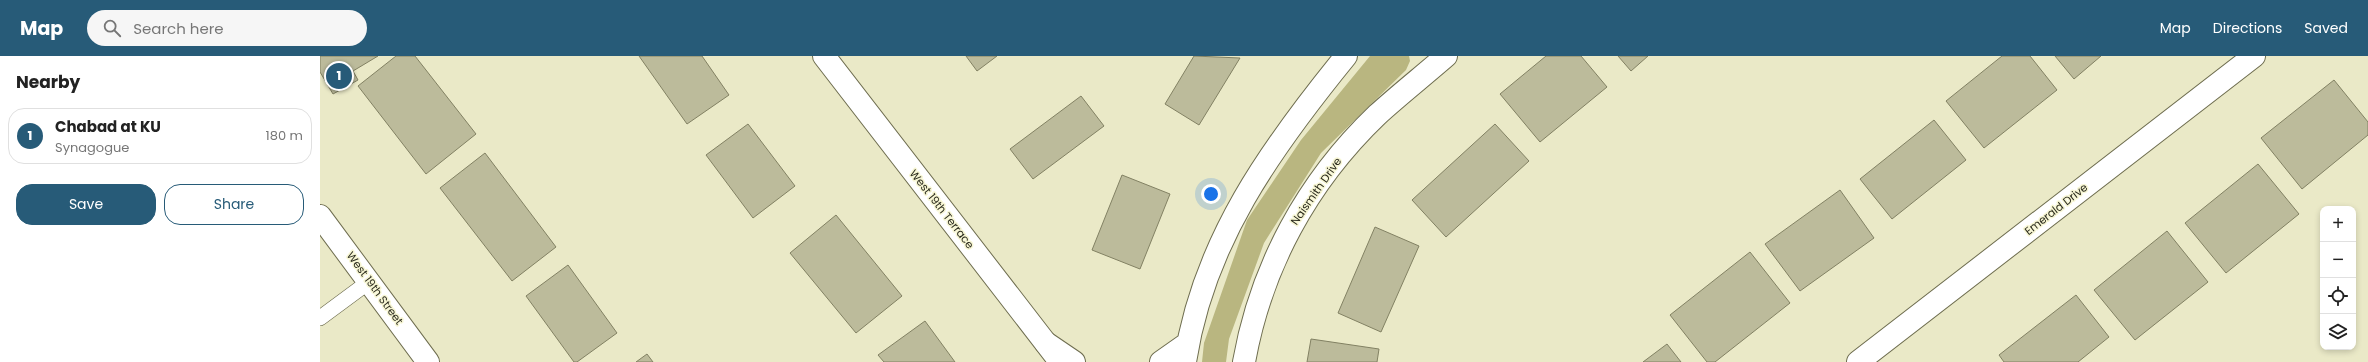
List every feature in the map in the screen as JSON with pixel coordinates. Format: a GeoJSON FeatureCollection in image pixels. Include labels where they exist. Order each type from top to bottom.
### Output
{"type":"FeatureCollection","features":[{"type":"Feature","properties":{"kind":"street","name":"West 19th Terrace"},"geometry":{"type":"LineString","coordinates":[[824,56],[1061,362]]}},
{"type":"Feature","properties":{"kind":"street"},"geometry":{"type":"LineString","coordinates":[[1161,362],[1186,353],[1207,278],[1233,216],[1262,167],[1292,123],[1346,56]]}},
{"type":"Feature","properties":{"kind":"street","name":"Naismith Drive"},"geometry":{"type":"LineString","coordinates":[[1244,362],[1263,286],[1282,242],[1300,210],[1330,168],[1377,116],[1446,56]]}},
{"type":"Feature","properties":{"kind":"street","name":"Emerald Drive"},"geometry":{"type":"LineString","coordinates":[[1858,362],[2254,56]]}},
{"type":"Feature","properties":{"kind":"street","name":"West 19th Street"},"geometry":{"type":"LineString","coordinates":[[320,216],[370,281],[428,362]]}},
{"type":"Feature","properties":{"kind":"street"},"geometry":{"type":"LineString","coordinates":[[1046,343],[1074,362]]}},
{"type":"Feature","properties":{"kind":"lane"},"geometry":{"type":"LineString","coordinates":[[320,318],[370,281]]}},
{"type":"Feature","properties":{"kind":"shaded area"},"geometry":{"type":"Polygon","coordinates":[[[1370,56],[1409,56],[1410,61],[1406,70],[1321,153],[1264,243],[1229,339],[1226,362],[1202,362],[1204,343],[1247,220],[1301,140],[1370,56]]]}},
{"type":"Feature","properties":{"kind":"building"},"geometry":{"type":"Polygon","coordinates":[[[320,56],[378,56],[353,71],[358,80],[333,94],[320,72],[320,56]]]}},
{"type":"Feature","properties":{"kind":"building"},"geometry":{"type":"Polygon","coordinates":[[[396,56],[415,56],[476,134],[426,174],[358,86],[396,56]]]}},
{"type":"Feature","properties":{"kind":"building"},"geometry":{"type":"Polygon","coordinates":[[[639,56],[702,56],[729,95],[687,124],[639,56]]]}},
{"type":"Feature","properties":{"kind":"building"},"geometry":{"type":"Polygon","coordinates":[[[966,56],[997,56],[977,71],[966,56]]]}},
{"type":"Feature","properties":{"kind":"building"},"geometry":{"type":"Polygon","coordinates":[[[1194,56],[1240,58],[1199,125],[1165,104],[1194,56]]]}},
{"type":"Feature","properties":{"kind":"building"},"geometry":{"type":"Polygon","coordinates":[[[1546,56],[1581,56],[1607,87],[1540,142],[1500,94],[1546,56]]]}},
{"type":"Feature","properties":{"kind":"building"},"geometry":{"type":"Polygon","coordinates":[[[1618,56],[1648,56],[1631,71],[1618,56]]]}},
{"type":"Feature","properties":{"kind":"building"},"geometry":{"type":"Polygon","coordinates":[[[2002,56],[2030,56],[2057,90],[1984,148],[1946,101],[2002,56]]]}},
{"type":"Feature","properties":{"kind":"building"},"geometry":{"type":"Polygon","coordinates":[[[2055,56],[2101,56],[2074,79],[2055,56]]]}},
{"type":"Feature","properties":{"kind":"building"},"geometry":{"type":"Polygon","coordinates":[[[2334,80],[2368,122],[2368,135],[2302,189],[2261,138],[2334,80]]]}},
{"type":"Feature","properties":{"kind":"building"},"geometry":{"type":"Polygon","coordinates":[[[1081,96],[1104,126],[1033,179],[1010,149],[1081,96]]]}},
{"type":"Feature","properties":{"kind":"building"},"geometry":{"type":"Polygon","coordinates":[[[1934,120],[1966,160],[1892,219],[1860,179],[1934,120]]]}},
{"type":"Feature","properties":{"kind":"building"},"geometry":{"type":"Polygon","coordinates":[[[748,124],[795,186],[753,218],[706,155],[748,124]]]}},
{"type":"Feature","properties":{"kind":"building"},"geometry":{"type":"Polygon","coordinates":[[[1495,124],[1529,161],[1446,237],[1412,200],[1495,124]]]}},
{"type":"Feature","properties":{"kind":"building"},"geometry":{"type":"Polygon","coordinates":[[[485,153],[556,247],[512,281],[440,188],[485,153]]]}},
{"type":"Feature","properties":{"kind":"building"},"geometry":{"type":"Polygon","coordinates":[[[2258,164],[2299,214],[2226,273],[2185,223],[2258,164]]]}},
{"type":"Feature","properties":{"kind":"building"},"geometry":{"type":"Polygon","coordinates":[[[1122,175],[1170,194],[1140,269],[1092,250],[1122,175]]]}},
{"type":"Feature","properties":{"kind":"building"},"geometry":{"type":"Polygon","coordinates":[[[1840,190],[1874,238],[1800,291],[1765,244],[1840,190]]]}},
{"type":"Feature","properties":{"kind":"building"},"geometry":{"type":"Polygon","coordinates":[[[836,215],[902,296],[856,333],[790,253],[836,215]]]}},
{"type":"Feature","properties":{"kind":"building"},"geometry":{"type":"Polygon","coordinates":[[[1375,227],[1419,246],[1381,332],[1338,313],[1375,227]]]}},
{"type":"Feature","properties":{"kind":"building"},"geometry":{"type":"Polygon","coordinates":[[[2167,231],[2208,282],[2135,340],[2094,290],[2167,231]]]}},
{"type":"Feature","properties":{"kind":"building"},"geometry":{"type":"Polygon","coordinates":[[[1750,252],[1790,303],[1715,362],[1707,362],[1670,315],[1750,252]]]}},
{"type":"Feature","properties":{"kind":"building"},"geometry":{"type":"Polygon","coordinates":[[[568,265],[617,333],[577,362],[574,362],[526,296],[568,265]]]}},
{"type":"Feature","properties":{"kind":"building"},"geometry":{"type":"Polygon","coordinates":[[[2076,295],[2109,337],[2078,362],[2004,362],[1999,355],[2076,295]]]}},
{"type":"Feature","properties":{"kind":"building"},"geometry":{"type":"Polygon","coordinates":[[[925,321],[955,362],[884,362],[878,355],[925,321]]]}},
{"type":"Feature","properties":{"kind":"building"},"geometry":{"type":"Polygon","coordinates":[[[1311,339],[1379,349],[1377,362],[1307,362],[1311,339]]]}},
{"type":"Feature","properties":{"kind":"building"},"geometry":{"type":"Polygon","coordinates":[[[1667,344],[1681,362],[1643,362],[1667,344]]]}},
{"type":"Feature","properties":{"kind":"building"},"geometry":{"type":"Polygon","coordinates":[[[647,354],[653,362],[636,362],[647,354]]]}},
{"type":"Feature","properties":{"kind":"place","name":"Chabad at KU"},"geometry":{"type":"Point","coordinates":[339,76]}}]}
